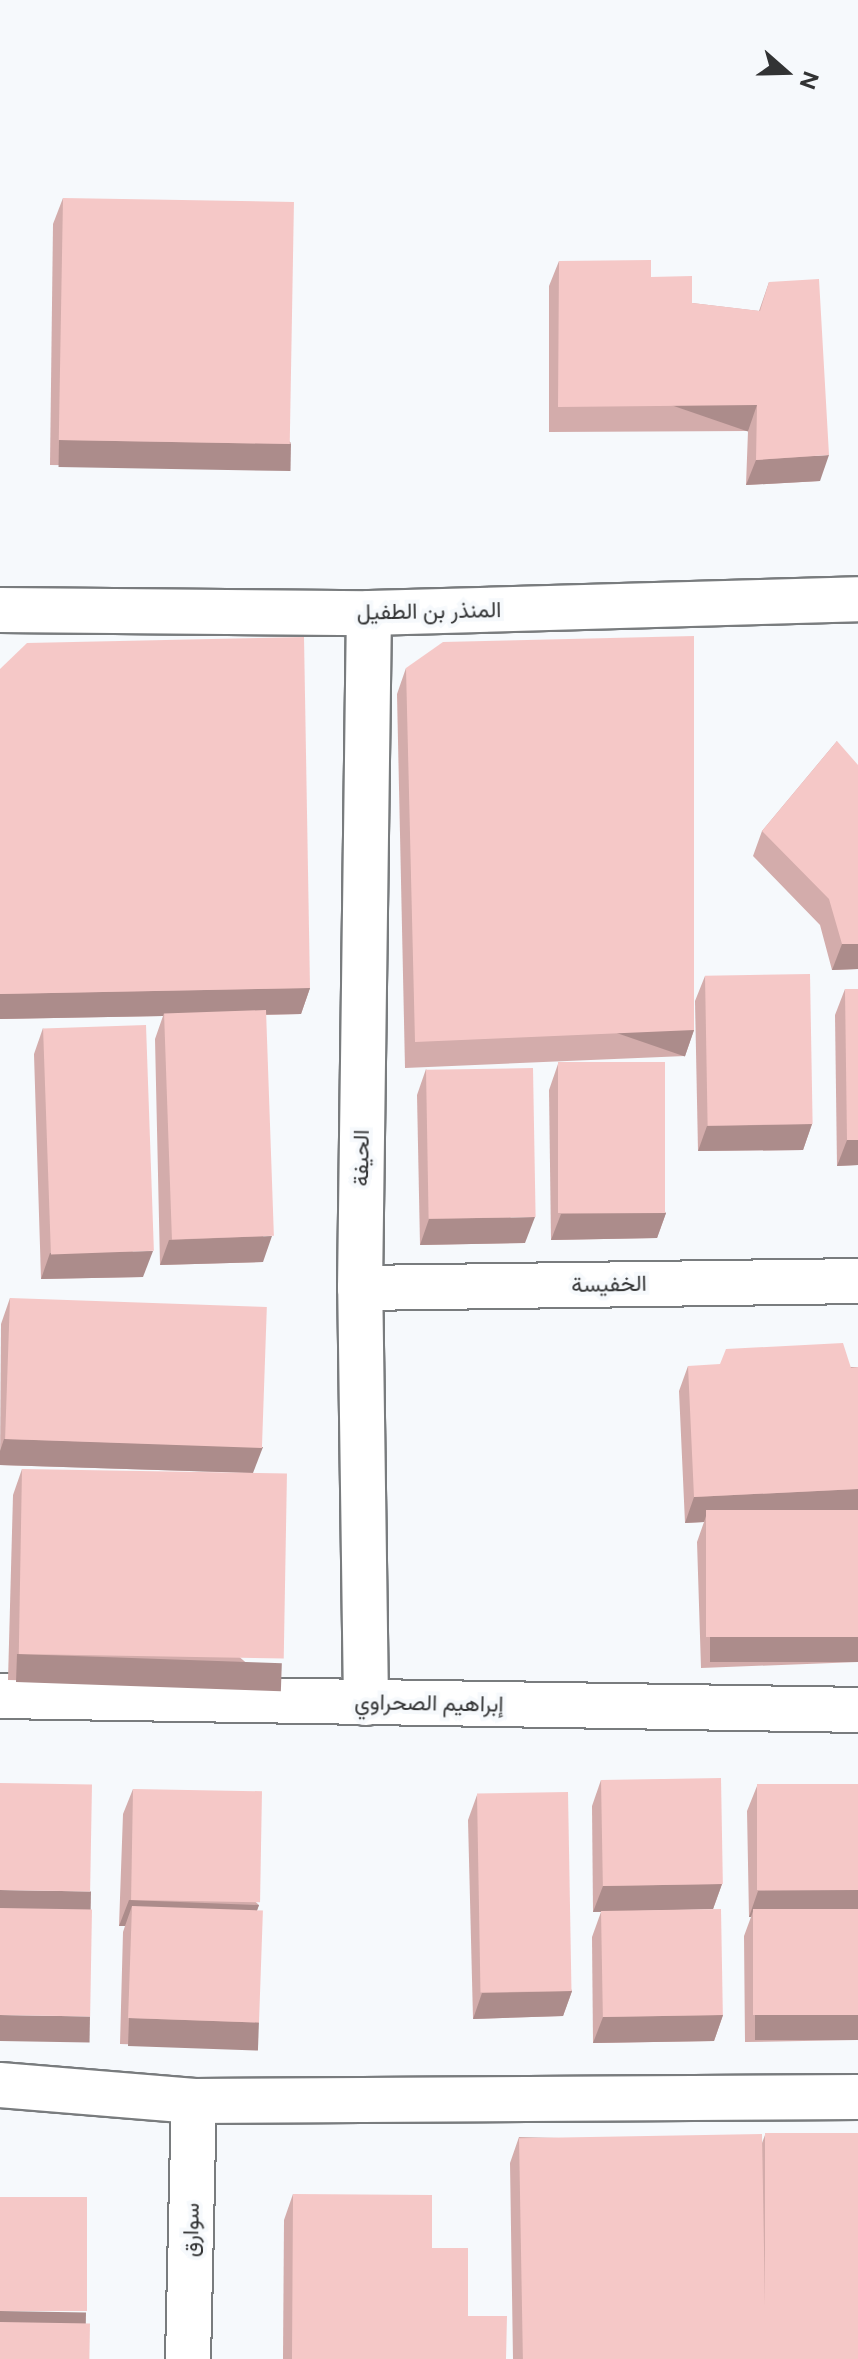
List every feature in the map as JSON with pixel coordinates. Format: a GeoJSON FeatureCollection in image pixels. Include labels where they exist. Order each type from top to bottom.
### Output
{"type":"FeatureCollection","features":[{"type":"Feature","properties":{"kind":"street","name":"المنذر بن الطفيل"},"geometry":{"type":"LineString","coordinates":[[0,610],[369,613],[858,599]]}},
{"type":"Feature","properties":{"kind":"street","name":"الحيفة"},"geometry":{"type":"LineString","coordinates":[[366,1703],[360,1288],[369,613]]}},
{"type":"Feature","properties":{"kind":"street","name":"الخفيسة"},"geometry":{"type":"LineString","coordinates":[[360,1288],[858,1281]]}},
{"type":"Feature","properties":{"kind":"street","name":"إبراهيم الصحراوي"},"geometry":{"type":"LineString","coordinates":[[0,1696],[858,1710]]}},
{"type":"Feature","properties":{"kind":"street"},"geometry":{"type":"LineString","coordinates":[[0,2085],[194,2101],[858,2097]]}},
{"type":"Feature","properties":{"kind":"street","name":"سوارق"},"geometry":{"type":"LineString","coordinates":[[188,2359],[194,2101]]}},
{"type":"Feature","properties":{"kind":"building"},"geometry":{"type":"Polygon","coordinates":[[[63,198],[294,202],[290,444],[59,440],[63,198]]]}},
{"type":"Feature","properties":{"kind":"building"},"geometry":{"type":"Polygon","coordinates":[[[651,260],[651,277],[692,276],[692,303],[760,311],[769,282],[819,279],[829,455],[756,460],[757,405],[558,407],[559,261],[651,260]]]}},
{"type":"Feature","properties":{"kind":"building"},"geometry":{"type":"Polygon","coordinates":[[[694,636],[694,1030],[415,1042],[406,668],[443,642],[694,636]]]}},
{"type":"Feature","properties":{"kind":"building"},"geometry":{"type":"Polygon","coordinates":[[[304,637],[310,988],[0,994],[0,669],[27,643],[304,637]]]}},
{"type":"Feature","properties":{"kind":"building"},"geometry":{"type":"Polygon","coordinates":[[[837,741],[858,765],[858,944],[842,944],[829,899],[762,831],[837,741]]]}},
{"type":"Feature","properties":{"kind":"building"},"geometry":{"type":"Polygon","coordinates":[[[810,974],[813,1124],[708,1126],[705,976],[810,974]]]}},
{"type":"Feature","properties":{"kind":"building"},"geometry":{"type":"Polygon","coordinates":[[[845,989],[858,989],[858,1140],[847,1140],[845,989]]]}},
{"type":"Feature","properties":{"kind":"building"},"geometry":{"type":"Polygon","coordinates":[[[266,1010],[274,1236],[172,1239],[164,1014],[266,1010]]]}},
{"type":"Feature","properties":{"kind":"building"},"geometry":{"type":"Polygon","coordinates":[[[146,1025],[154,1251],[51,1254],[43,1029],[146,1025]]]}},
{"type":"Feature","properties":{"kind":"building"},"geometry":{"type":"Polygon","coordinates":[[[558,1062],[665,1062],[665,1213],[558,1213],[558,1062]]]}},
{"type":"Feature","properties":{"kind":"building"},"geometry":{"type":"Polygon","coordinates":[[[533,1068],[536,1217],[429,1219],[426,1070],[533,1068]]]}},
{"type":"Feature","properties":{"kind":"building"},"geometry":{"type":"Polygon","coordinates":[[[10,1298],[267,1307],[262,1448],[5,1439],[10,1298]]]}},
{"type":"Feature","properties":{"kind":"building"},"geometry":{"type":"Polygon","coordinates":[[[843,1343],[851,1368],[858,1367],[858,1489],[694,1497],[688,1366],[720,1364],[726,1349],[843,1343]]]}},
{"type":"Feature","properties":{"kind":"building"},"geometry":{"type":"Polygon","coordinates":[[[22,1469],[287,1474],[284,1659],[19,1654],[22,1469]]]}},
{"type":"Feature","properties":{"kind":"building"},"geometry":{"type":"Polygon","coordinates":[[[706,1510],[858,1510],[858,1637],[706,1637],[706,1510]]]}},
{"type":"Feature","properties":{"kind":"building"},"geometry":{"type":"Polygon","coordinates":[[[721,1778],[723,1884],[603,1886],[601,1780],[721,1778]]]}},
{"type":"Feature","properties":{"kind":"building"},"geometry":{"type":"Polygon","coordinates":[[[0,1783],[92,1785],[90,1892],[0,1890],[0,1783]]]}},
{"type":"Feature","properties":{"kind":"building"},"geometry":{"type":"Polygon","coordinates":[[[757,1784],[858,1784],[858,1890],[757,1890],[757,1784]]]}},
{"type":"Feature","properties":{"kind":"building"},"geometry":{"type":"Polygon","coordinates":[[[133,1789],[262,1791],[260,1902],[131,1900],[133,1789]]]}},
{"type":"Feature","properties":{"kind":"building"},"geometry":{"type":"Polygon","coordinates":[[[568,1792],[571,1991],[480,1993],[477,1794],[568,1792]]]}},
{"type":"Feature","properties":{"kind":"building"},"geometry":{"type":"Polygon","coordinates":[[[132,1906],[263,1911],[259,2023],[128,2018],[132,1906]]]}},
{"type":"Feature","properties":{"kind":"building"},"geometry":{"type":"Polygon","coordinates":[[[0,1908],[92,1910],[90,2017],[0,2015],[0,1908]]]}},
{"type":"Feature","properties":{"kind":"building"},"geometry":{"type":"Polygon","coordinates":[[[721,1909],[723,2015],[603,2017],[601,1911],[721,1909]]]}},
{"type":"Feature","properties":{"kind":"building"},"geometry":{"type":"Polygon","coordinates":[[[753,1909],[858,1909],[858,2015],[753,2015],[753,1909]]]}},
{"type":"Feature","properties":{"kind":"building"},"geometry":{"type":"Polygon","coordinates":[[[765,2133],[858,2133],[858,2359],[765,2359],[765,2133]]]}},
{"type":"Feature","properties":{"kind":"building"},"geometry":{"type":"Polygon","coordinates":[[[762,2134],[766,2359],[523,2359],[519,2138],[762,2134]]]}},
{"type":"Feature","properties":{"kind":"building"},"geometry":{"type":"Polygon","coordinates":[[[293,2194],[432,2195],[432,2248],[468,2248],[468,2316],[507,2316],[506,2359],[292,2359],[293,2194]]]}},
{"type":"Feature","properties":{"kind":"building"},"geometry":{"type":"Polygon","coordinates":[[[0,2197],[87,2197],[87,2311],[0,2311],[0,2197]]]}},
{"type":"Feature","properties":{"kind":"building"},"geometry":{"type":"Polygon","coordinates":[[[0,2322],[90,2324],[89,2359],[0,2359],[0,2322]]]}}]}
